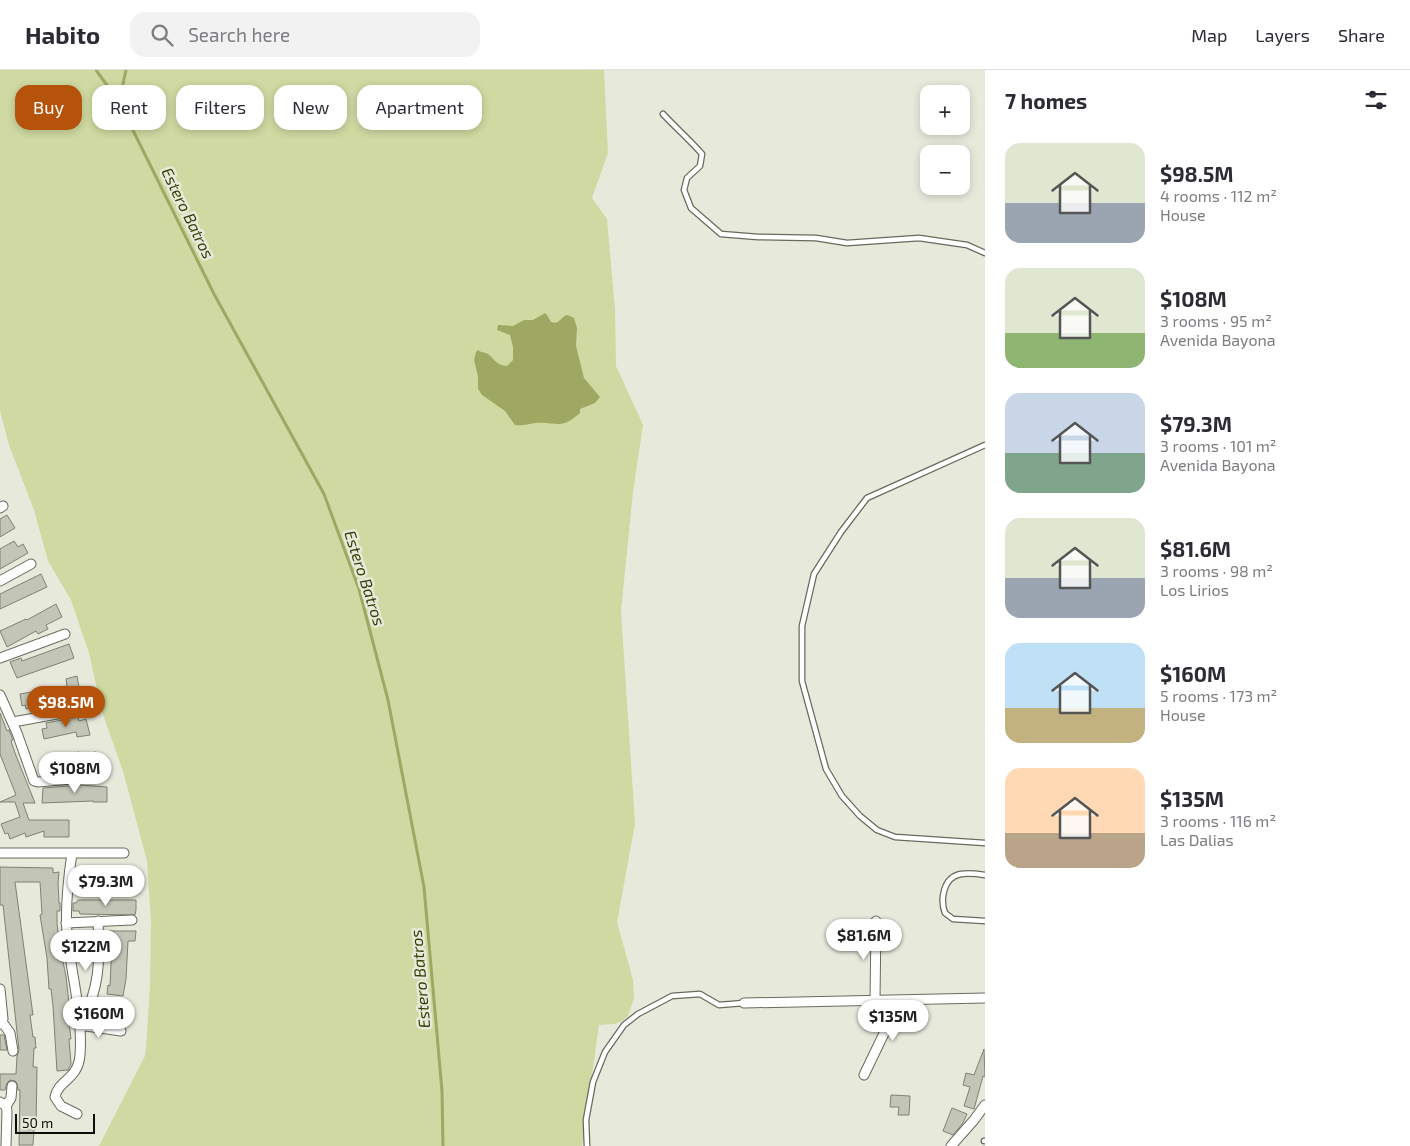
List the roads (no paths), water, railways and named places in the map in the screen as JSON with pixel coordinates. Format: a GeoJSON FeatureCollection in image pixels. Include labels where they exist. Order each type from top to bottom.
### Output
{"type":"FeatureCollection","features":[{"type":"Feature","properties":{"kind":"street"},"geometry":{"type":"LineString","coordinates":[[0,581],[30,564]]}},
{"type":"Feature","properties":{"kind":"street"},"geometry":{"type":"LineString","coordinates":[[0,658],[65,634]]}},
{"type":"Feature","properties":{"kind":"street"},"geometry":{"type":"LineString","coordinates":[[0,695],[13,722],[34,781],[96,777]]}},
{"type":"Feature","properties":{"kind":"street"},"geometry":{"type":"LineString","coordinates":[[13,722],[79,710]]}},
{"type":"Feature","properties":{"kind":"street"},"geometry":{"type":"LineString","coordinates":[[0,853],[124,853]]}},
{"type":"Feature","properties":{"kind":"street"},"geometry":{"type":"LineString","coordinates":[[72,853],[66,898],[66,923],[80,1025],[78,1063],[71,1077],[57,1089],[55,1097],[61,1106],[77,1114]]}},
{"type":"Feature","properties":{"kind":"street"},"geometry":{"type":"LineString","coordinates":[[66,923],[132,920]]}},
{"type":"Feature","properties":{"kind":"street"},"geometry":{"type":"LineString","coordinates":[[80,1025],[91,1002],[97,982],[99,956],[98,921]]}},
{"type":"Feature","properties":{"kind":"street"},"geometry":{"type":"LineString","coordinates":[[875,1000],[876,921]]}},
{"type":"Feature","properties":{"kind":"street"},"geometry":{"type":"LineString","coordinates":[[0,989],[3,1016],[1,1023],[10,1033],[13,1051]]}},
{"type":"Feature","properties":{"kind":"street"},"geometry":{"type":"LineString","coordinates":[[744,1003],[985,998]]}},
{"type":"Feature","properties":{"kind":"street"},"geometry":{"type":"LineString","coordinates":[[864,1074],[900,1000]]}},
{"type":"Feature","properties":{"kind":"street"},"geometry":{"type":"LineString","coordinates":[[80,1025],[121,1031]]}},
{"type":"Feature","properties":{"kind":"street"},"geometry":{"type":"LineString","coordinates":[[6,1146],[7,1111],[3,1104],[11,1098],[12,1086]]}},
{"type":"Feature","properties":{"kind":"street"},"geometry":{"type":"LineString","coordinates":[[951,1146],[985,1106]]}},
{"type":"Feature","properties":{"kind":"lane"},"geometry":{"type":"LineString","coordinates":[[663,114],[702,154],[700,166],[687,178],[684,190],[691,208],[721,234],[758,238],[816,238],[847,243],[919,238],[968,245],[985,253]]}},
{"type":"Feature","properties":{"kind":"lane"},"geometry":{"type":"LineString","coordinates":[[985,445],[867,498],[841,532],[814,574],[802,626],[802,682],[826,769],[842,796],[876,830],[895,837],[985,842]]}},
{"type":"Feature","properties":{"kind":"lane"},"geometry":{"type":"LineString","coordinates":[[985,875],[960,874],[955,877],[946,885],[942,902],[945,913],[953,919],[985,921]]}},
{"type":"Feature","properties":{"kind":"lane"},"geometry":{"type":"LineString","coordinates":[[587,1146],[586,1120],[593,1082],[605,1052],[624,1025],[638,1014],[672,996],[700,994],[719,1005],[744,1003]]}},
{"type":"Feature","properties":{"kind":"waterway","name":"Estero Batros"},"geometry":{"type":"LineString","coordinates":[[96,70],[119,102],[214,294],[324,494],[359,589],[388,700],[424,887],[442,1091],[443,1146]]}},
{"type":"Feature","properties":{"kind":"waterway"},"geometry":{"type":"LineString","coordinates":[[123,85],[126,70]]}}]}
